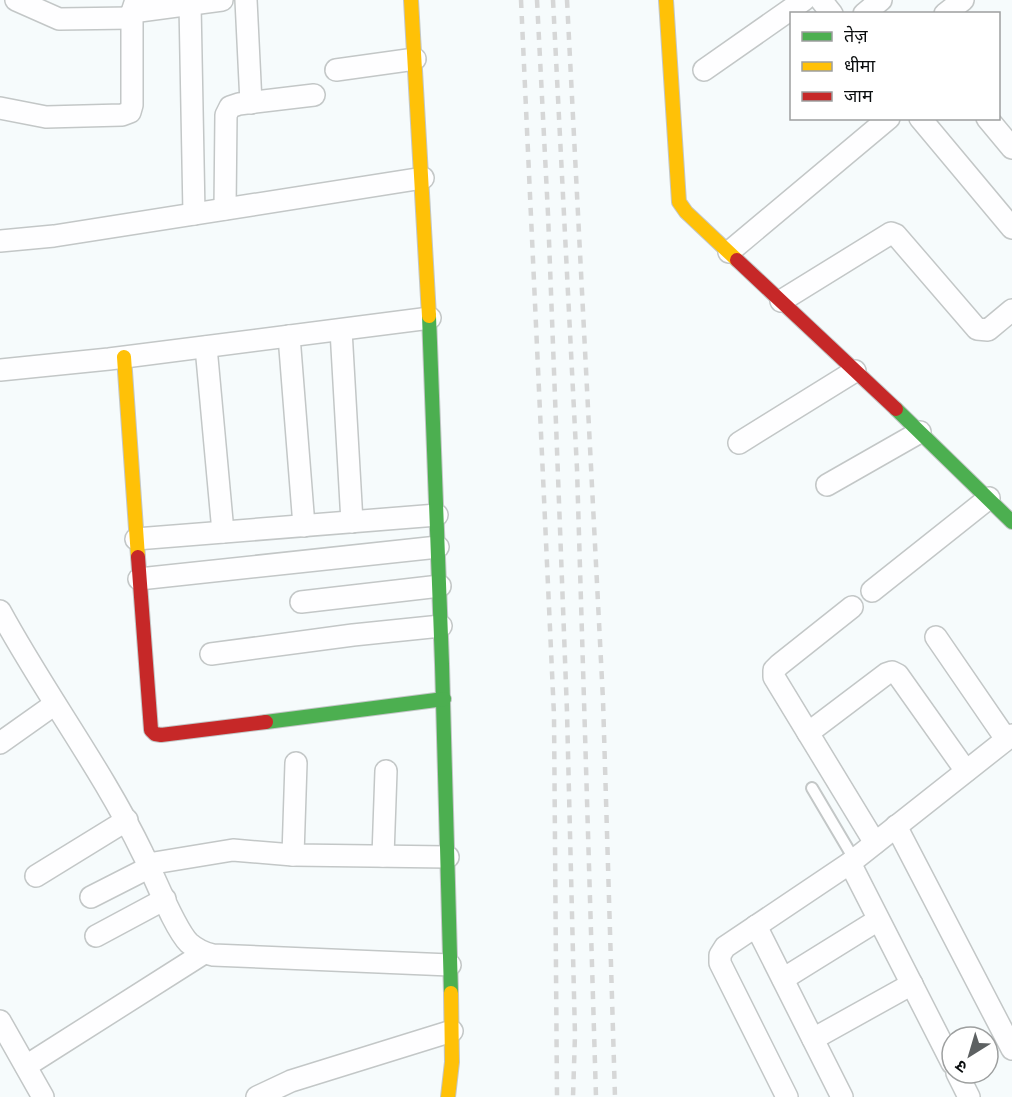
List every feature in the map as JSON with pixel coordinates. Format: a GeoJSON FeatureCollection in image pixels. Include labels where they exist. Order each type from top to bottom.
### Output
{"type":"FeatureCollection","features":[{"type":"Feature","properties":{"kind":"street"},"geometry":{"type":"LineString","coordinates":[[19,0],[59,19],[222,0]]}},
{"type":"Feature","properties":{"kind":"street"},"geometry":{"type":"LineString","coordinates":[[246,0],[251,103]]}},
{"type":"Feature","properties":{"kind":"street"},"geometry":{"type":"LineString","coordinates":[[411,0],[430,318],[444,699],[452,1031],[452,1062],[444,1095]]}},
{"type":"Feature","properties":{"kind":"street"},"geometry":{"type":"LineString","coordinates":[[666,0],[679,202],[686,212],[920,432],[1012,522]]}},
{"type":"Feature","properties":{"kind":"street"},"geometry":{"type":"LineString","coordinates":[[704,70],[804,0]]}},
{"type":"Feature","properties":{"kind":"street"},"geometry":{"type":"LineString","coordinates":[[821,0],[830,12]]}},
{"type":"Feature","properties":{"kind":"street"},"geometry":{"type":"LineString","coordinates":[[866,12],[881,0]]}},
{"type":"Feature","properties":{"kind":"street"},"geometry":{"type":"LineString","coordinates":[[948,12],[963,0]]}},
{"type":"Feature","properties":{"kind":"street"},"geometry":{"type":"LineString","coordinates":[[190,4],[194,214]]}},
{"type":"Feature","properties":{"kind":"street"},"geometry":{"type":"LineString","coordinates":[[0,108],[46,117],[122,115],[130,112],[133,10]]}},
{"type":"Feature","properties":{"kind":"street"},"geometry":{"type":"LineString","coordinates":[[336,70],[415,59]]}},
{"type":"Feature","properties":{"kind":"street"},"geometry":{"type":"LineString","coordinates":[[225,209],[226,115],[230,107],[314,95]]}},
{"type":"Feature","properties":{"kind":"street"},"geometry":{"type":"LineString","coordinates":[[729,252],[887,120]]}},
{"type":"Feature","properties":{"kind":"street"},"geometry":{"type":"LineString","coordinates":[[922,120],[1012,228]]}},
{"type":"Feature","properties":{"kind":"street"},"geometry":{"type":"LineString","coordinates":[[989,120],[1012,148]]}},
{"type":"Feature","properties":{"kind":"street"},"geometry":{"type":"LineString","coordinates":[[0,241],[54,236],[423,178]]}},
{"type":"Feature","properties":{"kind":"street"},"geometry":{"type":"LineString","coordinates":[[781,301],[891,233],[896,235],[977,329],[988,330],[1012,310]]}},
{"type":"Feature","properties":{"kind":"street"},"geometry":{"type":"LineString","coordinates":[[0,370],[124,357],[430,318]]}},
{"type":"Feature","properties":{"kind":"street"},"geometry":{"type":"LineString","coordinates":[[341,330],[352,522]]}},
{"type":"Feature","properties":{"kind":"street"},"geometry":{"type":"LineString","coordinates":[[289,336],[304,526]]}},
{"type":"Feature","properties":{"kind":"street"},"geometry":{"type":"LineString","coordinates":[[206,347],[223,532]]}},
{"type":"Feature","properties":{"kind":"street"},"geometry":{"type":"LineString","coordinates":[[124,357],[151,730],[155,735],[444,699]]}},
{"type":"Feature","properties":{"kind":"street"},"geometry":{"type":"LineString","coordinates":[[739,442],[855,371]]}},
{"type":"Feature","properties":{"kind":"street"},"geometry":{"type":"LineString","coordinates":[[827,485],[920,432]]}},
{"type":"Feature","properties":{"kind":"street"},"geometry":{"type":"LineString","coordinates":[[872,591],[989,498]]}},
{"type":"Feature","properties":{"kind":"street"},"geometry":{"type":"LineString","coordinates":[[136,539],[437,515]]}},
{"type":"Feature","properties":{"kind":"street"},"geometry":{"type":"LineString","coordinates":[[139,579],[438,547]]}},
{"type":"Feature","properties":{"kind":"street"},"geometry":{"type":"LineString","coordinates":[[301,602],[440,586]]}},
{"type":"Feature","properties":{"kind":"street"},"geometry":{"type":"LineString","coordinates":[[852,607],[774,670],[774,677],[875,843]]}},
{"type":"Feature","properties":{"kind":"street"},"geometry":{"type":"LineString","coordinates":[[0,611],[127,820],[187,941],[204,953],[213,955],[450,964]]}},
{"type":"Feature","properties":{"kind":"street"},"geometry":{"type":"LineString","coordinates":[[211,654],[441,626]]}},
{"type":"Feature","properties":{"kind":"street"},"geometry":{"type":"LineString","coordinates":[[787,1097],[720,963],[720,955],[725,947],[852,861],[1009,737],[936,637]]}},
{"type":"Feature","properties":{"kind":"street"},"geometry":{"type":"LineString","coordinates":[[808,733],[886,674],[892,672],[898,675],[966,771]]}},
{"type":"Feature","properties":{"kind":"street"},"geometry":{"type":"LineString","coordinates":[[0,743],[55,704]]}},
{"type":"Feature","properties":{"kind":"street"},"geometry":{"type":"LineString","coordinates":[[293,855],[296,763]]}},
{"type":"Feature","properties":{"kind":"street"},"geometry":{"type":"LineString","coordinates":[[383,856],[386,771]]}},
{"type":"Feature","properties":{"kind":"street"},"geometry":{"type":"LineString","coordinates":[[36,876],[127,820]]}},
{"type":"Feature","properties":{"kind":"street"},"geometry":{"type":"LineString","coordinates":[[896,826],[1012,1049]]}},
{"type":"Feature","properties":{"kind":"street"},"geometry":{"type":"LineString","coordinates":[[91,897],[149,866],[233,850],[293,855],[448,857]]}},
{"type":"Feature","properties":{"kind":"street"},"geometry":{"type":"LineString","coordinates":[[852,861],[879,920],[940,1039]]}},
{"type":"Feature","properties":{"kind":"street"},"geometry":{"type":"LineString","coordinates":[[96,936],[165,899]]}},
{"type":"Feature","properties":{"kind":"street"},"geometry":{"type":"LineString","coordinates":[[783,979],[879,920]]}},
{"type":"Feature","properties":{"kind":"street"},"geometry":{"type":"LineString","coordinates":[[756,926],[842,1097]]}},
{"type":"Feature","properties":{"kind":"street"},"geometry":{"type":"LineString","coordinates":[[26,1066],[204,953]]}},
{"type":"Feature","properties":{"kind":"street"},"geometry":{"type":"LineString","coordinates":[[813,1039],[912,984]]}},
{"type":"Feature","properties":{"kind":"street"},"geometry":{"type":"LineString","coordinates":[[0,1022],[43,1097]]}},
{"type":"Feature","properties":{"kind":"street"},"geometry":{"type":"LineString","coordinates":[[257,1097],[291,1081],[452,1031]]}},
{"type":"Feature","properties":{"kind":"lane"},"geometry":{"type":"LineString","coordinates":[[812,788],[852,861]]}},
{"type":"Feature","properties":{"kind":"railway"},"geometry":{"type":"LineString","coordinates":[[521,0],[554,715],[557,1097]]}},
{"type":"Feature","properties":{"kind":"railway"},"geometry":{"type":"LineString","coordinates":[[537,0],[548,214],[567,712],[575,1035],[573,1097]]}},
{"type":"Feature","properties":{"kind":"railway"},"geometry":{"type":"LineString","coordinates":[[553,0],[577,469],[596,1097]]}},
{"type":"Feature","properties":{"kind":"railway"},"geometry":{"type":"LineString","coordinates":[[567,0],[603,700],[615,1097]]}},
{"type":"Feature","properties":{"kind":"traffic: fast"},"geometry":{"type":"LineString","coordinates":[[429,316],[451,993]]}},
{"type":"Feature","properties":{"kind":"traffic: fast"},"geometry":{"type":"LineString","coordinates":[[896,409],[1012,522]]}},
{"type":"Feature","properties":{"kind":"traffic: fast"},"geometry":{"type":"LineString","coordinates":[[266,722],[444,699]]}},
{"type":"Feature","properties":{"kind":"traffic: slow"},"geometry":{"type":"LineString","coordinates":[[411,0],[429,316]]}},
{"type":"Feature","properties":{"kind":"traffic: slow"},"geometry":{"type":"LineString","coordinates":[[666,0],[679,202],[686,212],[737,260]]}},
{"type":"Feature","properties":{"kind":"traffic: slow"},"geometry":{"type":"LineString","coordinates":[[124,357],[138,557]]}},
{"type":"Feature","properties":{"kind":"traffic: slow"},"geometry":{"type":"LineString","coordinates":[[448,1097],[452,1062],[451,993]]}},
{"type":"Feature","properties":{"kind":"traffic: jam"},"geometry":{"type":"LineString","coordinates":[[737,260],[896,409]]}},
{"type":"Feature","properties":{"kind":"traffic: jam"},"geometry":{"type":"LineString","coordinates":[[138,557],[151,730],[161,735],[266,722]]}}]}
